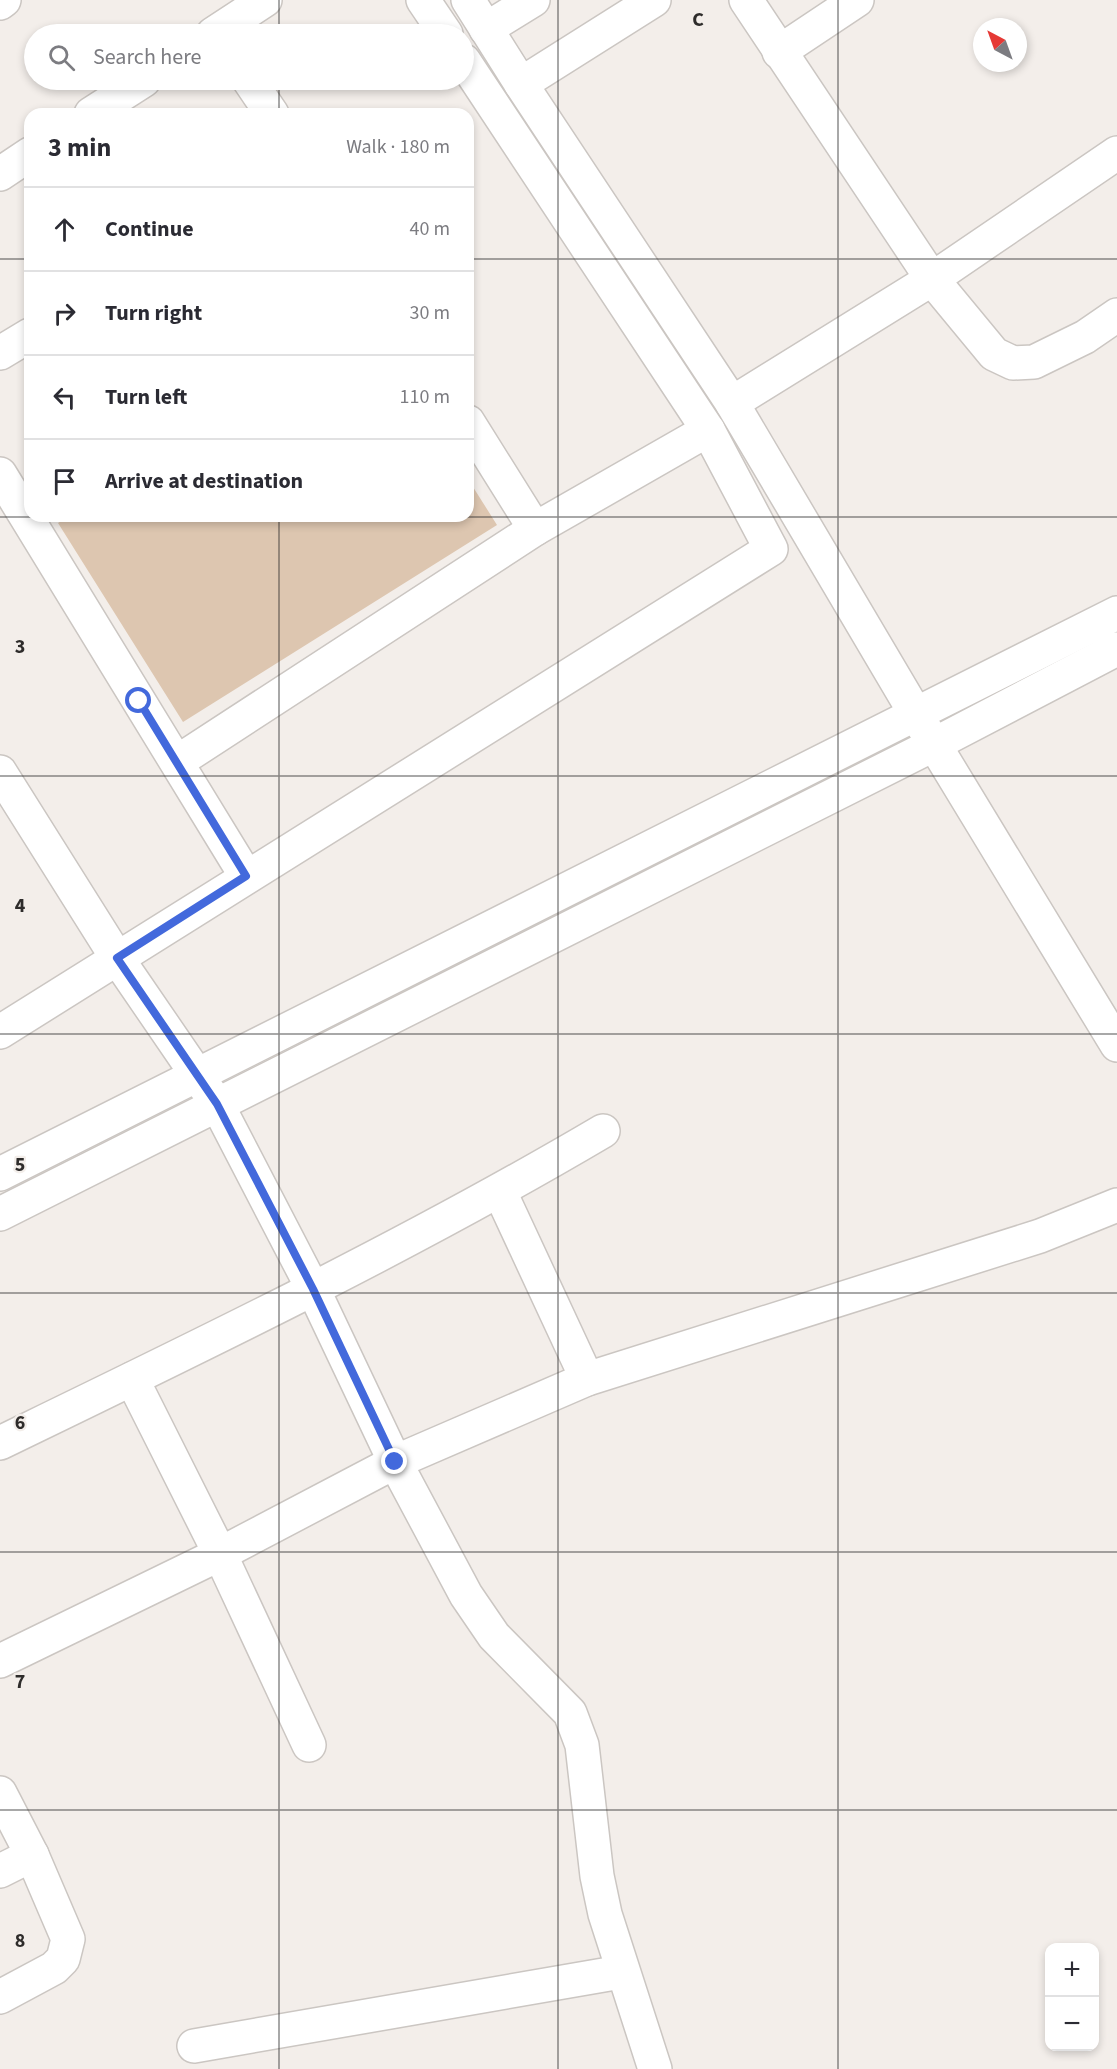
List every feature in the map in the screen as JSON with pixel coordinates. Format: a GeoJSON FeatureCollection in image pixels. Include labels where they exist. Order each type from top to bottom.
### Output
{"type":"FeatureCollection","features":[{"type":"Feature","properties":{"kind":"street"},"geometry":{"type":"LineString","coordinates":[[0,3],[4,0]]}},
{"type":"Feature","properties":{"kind":"street"},"geometry":{"type":"LineString","coordinates":[[230,24],[265,0]]}},
{"type":"Feature","properties":{"kind":"street"},"geometry":{"type":"LineString","coordinates":[[423,0],[439,24]]}},
{"type":"Feature","properties":{"kind":"street"},"geometry":{"type":"LineString","coordinates":[[468,0],[732,404],[917,716],[1117,1045]]}},
{"type":"Feature","properties":{"kind":"street"},"geometry":{"type":"LineString","coordinates":[[486,29],[533,0]]}},
{"type":"Feature","properties":{"kind":"street"},"geometry":{"type":"LineString","coordinates":[[521,84],[654,0]]}},
{"type":"Feature","properties":{"kind":"street"},"geometry":{"type":"LineString","coordinates":[[746,0],[932,279],[994,354],[1013,363],[1034,362],[1085,337],[1117,315]]}},
{"type":"Feature","properties":{"kind":"street"},"geometry":{"type":"LineString","coordinates":[[779,52],[857,0]]}},
{"type":"Feature","properties":{"kind":"street"},"geometry":{"type":"LineString","coordinates":[[0,1032],[771,549],[708,430],[474,76]]}},
{"type":"Feature","properties":{"kind":"street"},"geometry":{"type":"LineString","coordinates":[[100,108],[128,90]]}},
{"type":"Feature","properties":{"kind":"street"},"geometry":{"type":"LineString","coordinates":[[256,90],[268,108]]}},
{"type":"Feature","properties":{"kind":"street"},"geometry":{"type":"LineString","coordinates":[[732,404],[932,279],[1117,153]]}},
{"type":"Feature","properties":{"kind":"street"},"geometry":{"type":"LineString","coordinates":[[0,174],[24,158]]}},
{"type":"Feature","properties":{"kind":"street"},"geometry":{"type":"LineString","coordinates":[[0,353],[24,339]]}},
{"type":"Feature","properties":{"kind":"street"},"geometry":{"type":"LineString","coordinates":[[177,762],[535,529],[708,430]]}},
{"type":"Feature","properties":{"kind":"street"},"geometry":{"type":"LineString","coordinates":[[474,432],[535,529]]}},
{"type":"Feature","properties":{"kind":"street"},"geometry":{"type":"LineString","coordinates":[[0,474],[24,510]]}},
{"type":"Feature","properties":{"kind":"street"},"geometry":{"type":"LineString","coordinates":[[32,522],[246,876]]}},
{"type":"Feature","properties":{"kind":"street"},"geometry":{"type":"LineString","coordinates":[[0,1174],[917,716],[1117,613]]}},
{"type":"Feature","properties":{"kind":"street"},"geometry":{"type":"LineString","coordinates":[[0,1214],[935,744],[1117,649]]}},
{"type":"Feature","properties":{"kind":"street"},"geometry":{"type":"LineString","coordinates":[[4,788],[217,1104],[313,1289],[395,1462],[471,1604],[495,1636],[570,1713],[582,1745],[597,1876],[604,1914],[621,1972],[652,2054],[655,2069]]}},
{"type":"Feature","properties":{"kind":"street"},"geometry":{"type":"LineString","coordinates":[[0,1443],[313,1289],[500,1192],[603,1131]]}},
{"type":"Feature","properties":{"kind":"street"},"geometry":{"type":"LineString","coordinates":[[500,1192],[587,1379]]}},
{"type":"Feature","properties":{"kind":"street"},"geometry":{"type":"LineString","coordinates":[[0,1660],[220,1554],[395,1462],[587,1379],[1040,1236],[1117,1205]]}},
{"type":"Feature","properties":{"kind":"street"},"geometry":{"type":"LineString","coordinates":[[132,1379],[220,1554],[309,1745]]}},
{"type":"Feature","properties":{"kind":"street"},"geometry":{"type":"LineString","coordinates":[[0,1793],[32,1855],[68,1939],[63,1959],[54,1968],[0,1997]]}},
{"type":"Feature","properties":{"kind":"street"},"geometry":{"type":"LineString","coordinates":[[0,1871],[32,1855]]}},
{"type":"Feature","properties":{"kind":"street"},"geometry":{"type":"LineString","coordinates":[[194,2046],[621,1972]]}},
{"type":"Feature","properties":{"kind":"shaded area"},"geometry":{"type":"Polygon","coordinates":[[[474,489],[497,525],[183,722],[58,523],[474,522],[474,489]]]}},
{"type":"Feature","properties":{"kind":"route"},"geometry":{"type":"LineString","coordinates":[[139,701],[246,876],[117,958],[217,1104],[313,1289],[395,1462]]}}]}
